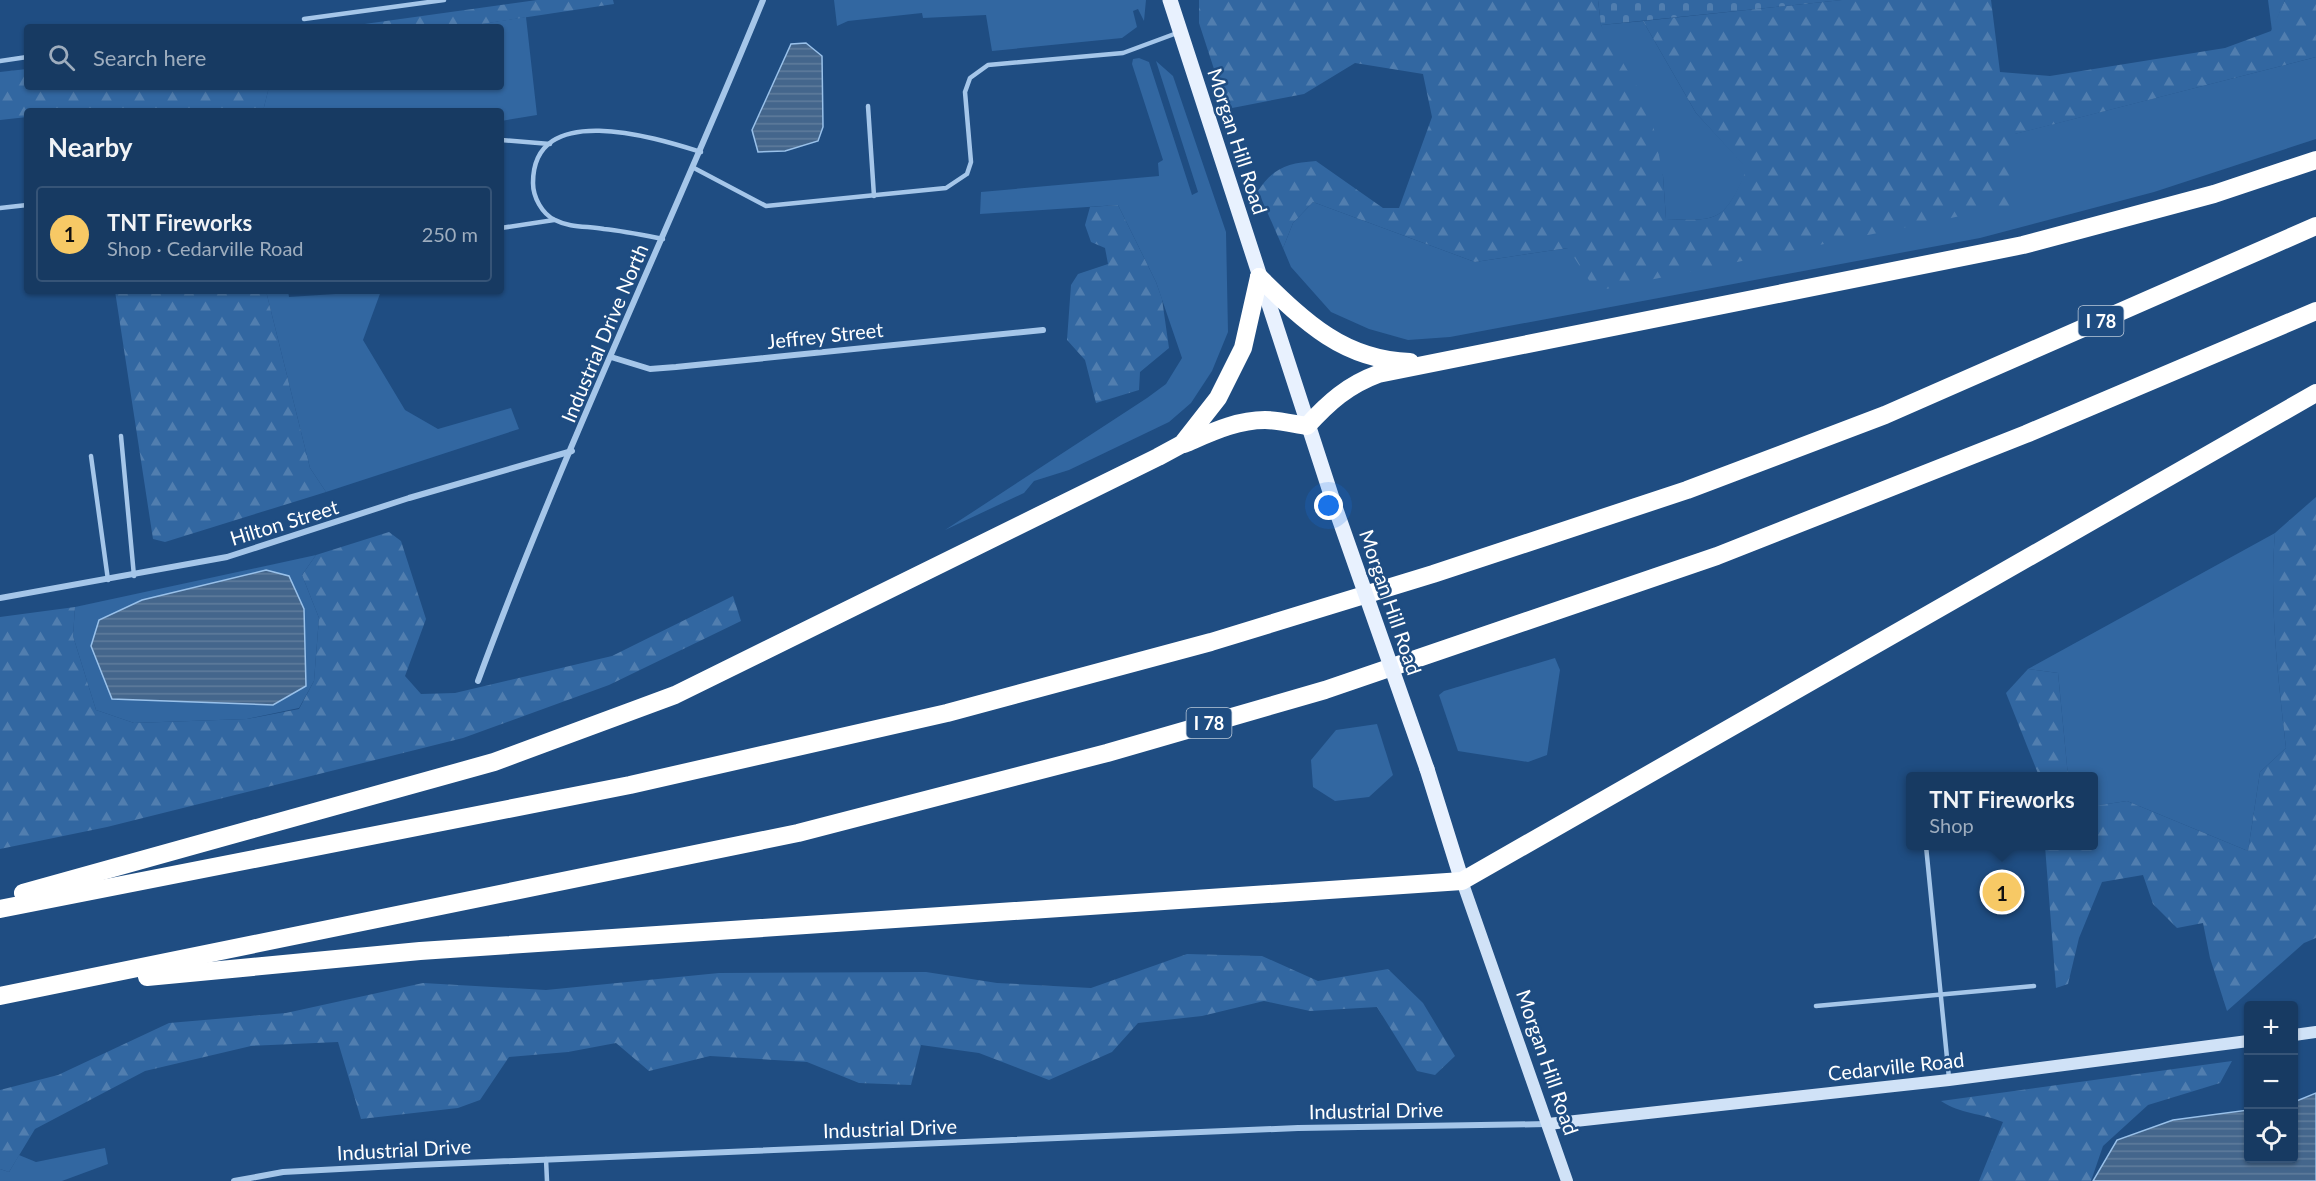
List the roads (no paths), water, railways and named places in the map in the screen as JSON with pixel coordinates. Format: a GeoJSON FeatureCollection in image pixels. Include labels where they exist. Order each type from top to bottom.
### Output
{"type":"FeatureCollection","features":[{"type":"Feature","properties":{"kind":"highway"},"geometry":{"type":"LineString","coordinates":[[0,900],[494,762],[675,695],[1182,444],[1230,425],[1250,422],[1266,420],[1307,426],[1333,398],[1356,382],[1377,374],[2023,245],[2214,194],[2316,160]]}},
{"type":"Feature","properties":{"kind":"highway","name":"I 78"},"geometry":{"type":"LineString","coordinates":[[0,909],[630,785],[947,713],[1211,642],[1433,574],[1687,490],[1885,415],[2316,226]]}},
{"type":"Feature","properties":{"kind":"highway"},"geometry":{"type":"LineString","coordinates":[[1259,277],[1305,320],[1342,346],[1402,362],[1430,363]]}},
{"type":"Feature","properties":{"kind":"highway"},"geometry":{"type":"LineString","coordinates":[[1182,444],[1218,398],[1236,362],[1248,332],[1259,277]]}},
{"type":"Feature","properties":{"kind":"highway","name":"I 78"},"geometry":{"type":"LineString","coordinates":[[0,996],[798,833],[1107,753],[1325,690],[1551,615],[1739,548],[2026,434],[2316,310]]}},
{"type":"Feature","properties":{"kind":"highway"},"geometry":{"type":"LineString","coordinates":[[56,986],[432,950],[1462,881],[2316,393]]}},
{"type":"Feature","properties":{"kind":"main road","name":"Morgan Hill Road"},"geometry":{"type":"LineString","coordinates":[[1170,0],[1307,426],[1567,1181]]}},
{"type":"Feature","properties":{"kind":"main road"},"geometry":{"type":"LineString","coordinates":[[2298,1034],[2316,1032]]}},
{"type":"Feature","properties":{"kind":"main road","name":"Cedarville Road"},"geometry":{"type":"LineString","coordinates":[[1548,1124],[1949,1080],[2244,1042]]}},
{"type":"Feature","properties":{"kind":"street","name":"Industrial Drive North"},"geometry":{"type":"LineString","coordinates":[[478,681],[611,357],[701,152],[763,0]]}},
{"type":"Feature","properties":{"kind":"street","name":"Jeffrey Street"},"geometry":{"type":"LineString","coordinates":[[611,357],[650,369],[1043,330]]}},
{"type":"Feature","properties":{"kind":"street","name":"Hilton Street"},"geometry":{"type":"LineString","coordinates":[[0,598],[134,576],[227,557],[409,498],[572,451]]}},
{"type":"Feature","properties":{"kind":"street","name":"Industrial Drive"},"geometry":{"type":"LineString","coordinates":[[234,1181],[284,1172],[546,1160],[1298,1128],[1548,1124]]}},
{"type":"Feature","properties":{"kind":"lane"},"geometry":{"type":"LineString","coordinates":[[304,19],[444,0]]}},
{"type":"Feature","properties":{"kind":"lane"},"geometry":{"type":"LineString","coordinates":[[694,168],[766,206],[946,188],[967,174],[971,162],[965,92],[970,78],[988,65],[1123,53],[1180,32]]}},
{"type":"Feature","properties":{"kind":"lane"},"geometry":{"type":"LineString","coordinates":[[0,61],[24,57]]}},
{"type":"Feature","properties":{"kind":"lane"},"geometry":{"type":"LineString","coordinates":[[868,106],[874,196]]}},
{"type":"Feature","properties":{"kind":"lane"},"geometry":{"type":"LineString","coordinates":[[663,239],[573,226],[554,220],[539,206],[533,190],[533,172],[538,156],[550,144],[572,133],[599,130],[630,132],[701,152]]}},
{"type":"Feature","properties":{"kind":"lane"},"geometry":{"type":"LineString","coordinates":[[504,140],[550,144]]}},
{"type":"Feature","properties":{"kind":"lane"},"geometry":{"type":"LineString","coordinates":[[0,208],[24,205]]}},
{"type":"Feature","properties":{"kind":"lane"},"geometry":{"type":"LineString","coordinates":[[504,228],[554,220]]}},
{"type":"Feature","properties":{"kind":"lane"},"geometry":{"type":"LineString","coordinates":[[121,436],[134,576]]}},
{"type":"Feature","properties":{"kind":"lane"},"geometry":{"type":"LineString","coordinates":[[90,456],[108,580]]}},
{"type":"Feature","properties":{"kind":"lane"},"geometry":{"type":"LineString","coordinates":[[1926,850],[1949,1080]]}},
{"type":"Feature","properties":{"kind":"lane"},"geometry":{"type":"LineString","coordinates":[[1816,1006],[2034,986]]}},
{"type":"Feature","properties":{"kind":"lane"},"geometry":{"type":"LineString","coordinates":[[546,1160],[547,1181]]}},
{"type":"Feature","properties":{"kind":"place","name":"TNT Fireworks"},"geometry":{"type":"Point","coordinates":[2002,892]}}]}
